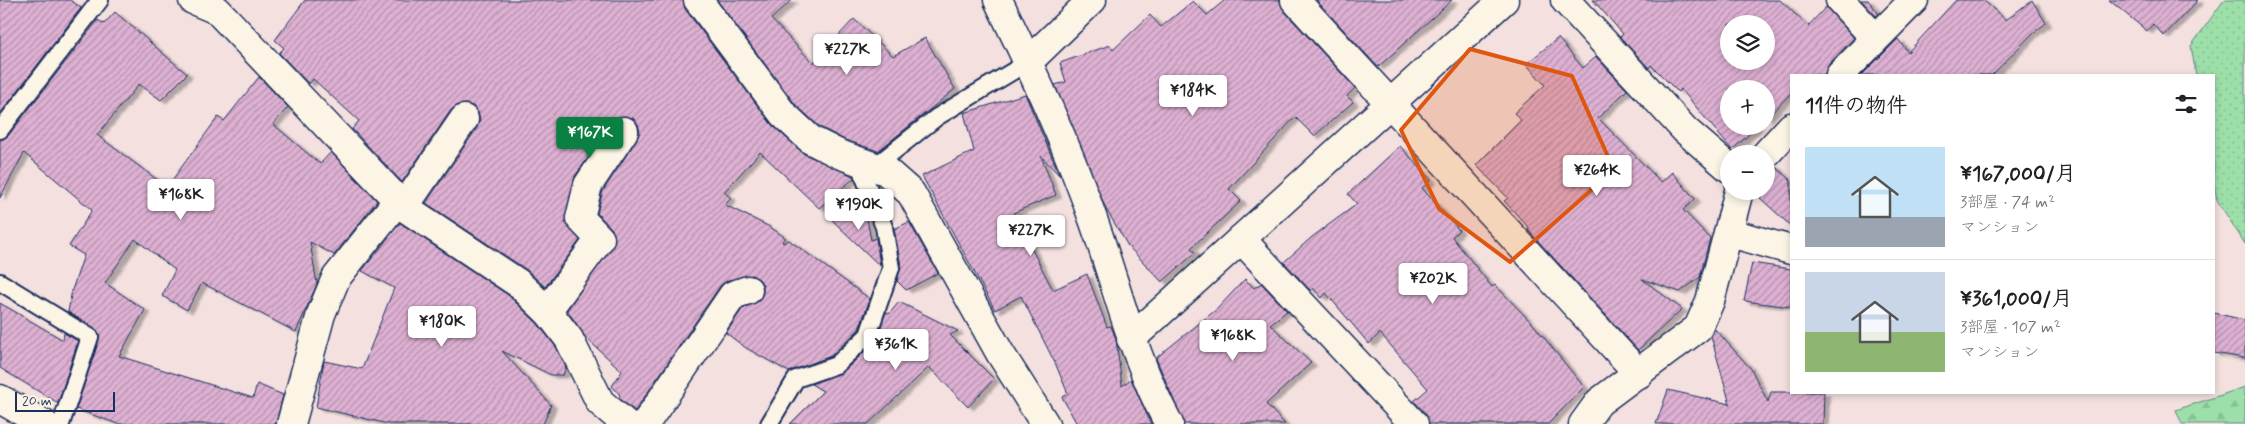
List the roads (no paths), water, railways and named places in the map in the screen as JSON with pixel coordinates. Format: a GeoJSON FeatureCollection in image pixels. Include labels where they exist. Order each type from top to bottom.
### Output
{"type":"FeatureCollection","features":[{"type":"Feature","properties":{"kind":"street"},"geometry":{"type":"LineString","coordinates":[[698,0],[783,114],[812,140],[886,171],[911,193],[1000,353],[1044,424]]}},
{"type":"Feature","properties":{"kind":"street"},"geometry":{"type":"LineString","coordinates":[[998,0],[1028,62],[1094,222],[1132,339],[1169,424]]}},
{"type":"Feature","properties":{"kind":"street"},"geometry":{"type":"LineString","coordinates":[[1028,62],[1092,0]]}},
{"type":"Feature","properties":{"kind":"street"},"geometry":{"type":"LineString","coordinates":[[1295,0],[1639,374]]}},
{"type":"Feature","properties":{"kind":"street"},"geometry":{"type":"LineString","coordinates":[[1132,339],[1504,0]]}},
{"type":"Feature","properties":{"kind":"street"},"geometry":{"type":"LineString","coordinates":[[1565,0],[1685,130],[1720,160]]}},
{"type":"Feature","properties":{"kind":"street"},"geometry":{"type":"LineString","coordinates":[[1840,0],[1875,38]]}},
{"type":"Feature","properties":{"kind":"street"},"geometry":{"type":"LineString","coordinates":[[1841,74],[1914,0]]}},
{"type":"Feature","properties":{"kind":"street"},"geometry":{"type":"LineString","coordinates":[[210,3],[401,204],[518,282],[547,311],[569,339],[600,402],[626,424]]}},
{"type":"Feature","properties":{"kind":"street"},"geometry":{"type":"LineString","coordinates":[[291,424],[321,314],[336,278],[401,204],[464,119]]}},
{"type":"Feature","properties":{"kind":"street"},"geometry":{"type":"LineString","coordinates":[[1774,145],[1790,128]]}},
{"type":"Feature","properties":{"kind":"street"},"geometry":{"type":"LineString","coordinates":[[547,311],[600,239],[580,218],[588,185],[624,131]]}},
{"type":"Feature","properties":{"kind":"street"},"geometry":{"type":"LineString","coordinates":[[1583,424],[1598,402],[1639,374],[1698,328],[1710,301],[1730,233],[1737,200]]}},
{"type":"Feature","properties":{"kind":"street"},"geometry":{"type":"LineString","coordinates":[[1730,233],[1790,250]]}},
{"type":"Feature","properties":{"kind":"street"},"geometry":{"type":"LineString","coordinates":[[1241,239],[1414,424]]}},
{"type":"Feature","properties":{"kind":"street"},"geometry":{"type":"LineString","coordinates":[[645,424],[733,295],[748,290]]}},
{"type":"Feature","properties":{"kind":"street"},"geometry":{"type":"LineString","coordinates":[[0,399],[44,424]]}},
{"type":"Feature","properties":{"kind":"lane"},"geometry":{"type":"LineString","coordinates":[[0,130],[100,0]]}},
{"type":"Feature","properties":{"kind":"lane"},"geometry":{"type":"LineString","coordinates":[[769,424],[796,379],[836,365],[868,335],[871,327],[891,268],[884,227],[866,164],[937,117],[1028,62]]}},
{"type":"Feature","properties":{"kind":"lane"},"geometry":{"type":"LineString","coordinates":[[0,282],[90,337],[61,424]]}}]}
